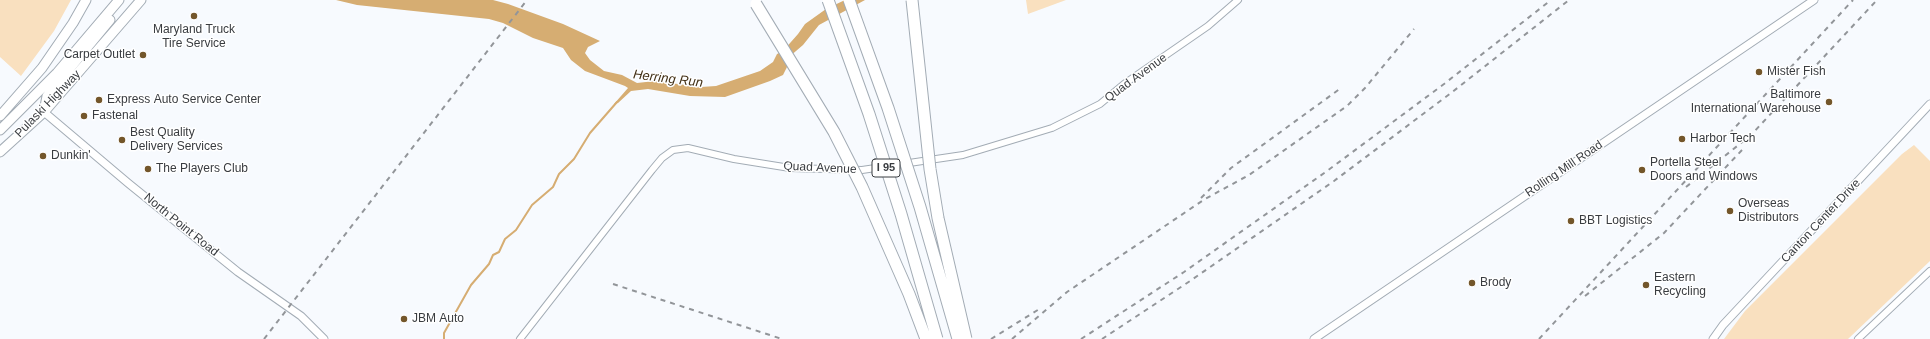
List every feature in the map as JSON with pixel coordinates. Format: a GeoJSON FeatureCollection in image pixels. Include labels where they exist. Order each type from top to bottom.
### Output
{"type":"FeatureCollection","features":[{"type":"Feature","properties":{"kind":"highway","name":"I 95"},"geometry":{"type":"LineString","coordinates":[[828,0],[876,136],[901,214],[937,339]]}},
{"type":"Feature","properties":{"kind":"highway","name":"I 95"},"geometry":{"type":"LineString","coordinates":[[849,0],[888,108],[920,207],[958,339]]}},
{"type":"Feature","properties":{"kind":"highway"},"geometry":{"type":"LineString","coordinates":[[912,0],[930,169],[938,218],[966,339]]}},
{"type":"Feature","properties":{"kind":"highway"},"geometry":{"type":"LineString","coordinates":[[756,4],[803,79],[848,160],[886,240],[926,339]]}},
{"type":"Feature","properties":{"kind":"main road"},"geometry":{"type":"LineString","coordinates":[[44,112],[47,96],[96,39],[111,19],[120,0]]}},
{"type":"Feature","properties":{"kind":"main road","name":"Pulaski Highway"},"geometry":{"type":"LineString","coordinates":[[0,130],[57,73],[120,0]]}},
{"type":"Feature","properties":{"kind":"main road","name":"Pulaski Highway"},"geometry":{"type":"LineString","coordinates":[[0,152],[44,112],[141,0]]}},
{"type":"Feature","properties":{"kind":"main road"},"geometry":{"type":"LineString","coordinates":[[0,116],[42,68],[70,28],[85,2]]}},
{"type":"Feature","properties":{"kind":"street","name":"Quad Avenue"},"geometry":{"type":"LineString","coordinates":[[520,339],[652,170],[662,158],[673,150],[688,148],[734,159],[790,168],[855,170],[905,165],[963,155],[1052,128],[1100,104],[1124,84],[1208,26],[1238,0]]}},
{"type":"Feature","properties":{"kind":"street","name":"Rolling Mill Road"},"geometry":{"type":"LineString","coordinates":[[1314,339],[1814,0]]}},
{"type":"Feature","properties":{"kind":"street","name":"Canton Center Drive"},"geometry":{"type":"LineString","coordinates":[[1714,339],[1723,325],[1930,104]]}},
{"type":"Feature","properties":{"kind":"street","name":"North Point Road"},"geometry":{"type":"LineString","coordinates":[[44,112],[133,187],[238,272],[301,316],[324,338]]}},
{"type":"Feature","properties":{"kind":"street"},"geometry":{"type":"LineString","coordinates":[[1859,339],[1930,271]]}},
{"type":"Feature","properties":{"kind":"shaded area"},"geometry":{"type":"Polygon","coordinates":[[[0,0],[71,0],[54,31],[21,76],[0,57],[0,0]]]}},
{"type":"Feature","properties":{"kind":"shaded area","name":"Herring Run"},"geometry":{"type":"Polygon","coordinates":[[[336,0],[493,0],[563,24],[600,41],[588,47],[585,53],[590,60],[604,71],[622,75],[637,83],[655,81],[701,87],[716,86],[760,71],[773,62],[777,54],[783,51],[805,24],[826,9],[845,0],[865,0],[819,25],[803,45],[789,57],[787,67],[783,75],[770,81],[725,97],[690,96],[648,89],[631,91],[618,103],[614,104],[628,88],[585,71],[571,60],[563,48],[533,38],[503,23],[489,19],[357,5],[336,0]]]}},
{"type":"Feature","properties":{"kind":"shaded area"},"geometry":{"type":"Polygon","coordinates":[[[1026,0],[1066,0],[1028,14],[1026,0]]]}},
{"type":"Feature","properties":{"kind":"shaded area"},"geometry":{"type":"Polygon","coordinates":[[[1914,145],[1930,161],[1930,261],[1848,339],[1724,339],[1745,311],[1902,154],[1914,145]]]}},
{"type":"Feature","properties":{"kind":"waterway"},"geometry":{"type":"LineString","coordinates":[[444,339],[444,333],[471,285],[489,264],[493,255],[499,252],[505,239],[516,230],[532,205],[553,187],[559,174],[574,159],[590,133],[617,102]]}},
{"type":"Feature","properties":{"kind":"railway"},"geometry":{"type":"LineString","coordinates":[[264,339],[527,0]]}},
{"type":"Feature","properties":{"kind":"railway"},"geometry":{"type":"LineString","coordinates":[[1081,339],[1184,272],[1327,171],[1444,84],[1551,0]]}},
{"type":"Feature","properties":{"kind":"railway"},"geometry":{"type":"LineString","coordinates":[[1102,339],[1190,281],[1334,181],[1451,93],[1569,0]]}},
{"type":"Feature","properties":{"kind":"railway"},"geometry":{"type":"LineString","coordinates":[[1539,339],[1853,0]]}},
{"type":"Feature","properties":{"kind":"railway"},"geometry":{"type":"LineString","coordinates":[[1686,187],[1751,135],[1877,0]]}},
{"type":"Feature","properties":{"kind":"railway"},"geometry":{"type":"LineString","coordinates":[[1012,339],[1067,292],[1205,199],[1249,175],[1347,106],[1365,88],[1414,29]]}},
{"type":"Feature","properties":{"kind":"railway"},"geometry":{"type":"LineString","coordinates":[[1201,198],[1231,168],[1341,88]]}},
{"type":"Feature","properties":{"kind":"railway"},"geometry":{"type":"LineString","coordinates":[[1585,296],[1664,233],[1742,150]]}},
{"type":"Feature","properties":{"kind":"railway"},"geometry":{"type":"LineString","coordinates":[[613,284],[782,339]]}},
{"type":"Feature","properties":{"kind":"railway"},"geometry":{"type":"LineString","coordinates":[[991,339],[1041,308]]}},
{"type":"Feature","properties":{"kind":"place","name":"Maryland Truck Tire Service"},"geometry":{"type":"Point","coordinates":[194,16]}},
{"type":"Feature","properties":{"kind":"place","name":"Carpet Outlet"},"geometry":{"type":"Point","coordinates":[143,55]}},
{"type":"Feature","properties":{"kind":"place","name":"Mister Fish"},"geometry":{"type":"Point","coordinates":[1759,72]}},
{"type":"Feature","properties":{"kind":"place","name":"Express Auto Service Center"},"geometry":{"type":"Point","coordinates":[99,100]}},
{"type":"Feature","properties":{"kind":"place","name":"Baltimore International Warehouse"},"geometry":{"type":"Point","coordinates":[1829,102]}},
{"type":"Feature","properties":{"kind":"place","name":"Fastenal"},"geometry":{"type":"Point","coordinates":[84,116]}},
{"type":"Feature","properties":{"kind":"place","name":"Harbor Tech"},"geometry":{"type":"Point","coordinates":[1682,139]}},
{"type":"Feature","properties":{"kind":"place","name":"Best Quality Delivery Services"},"geometry":{"type":"Point","coordinates":[122,140]}},
{"type":"Feature","properties":{"kind":"place","name":"Dunkin'"},"geometry":{"type":"Point","coordinates":[43,156]}},
{"type":"Feature","properties":{"kind":"place","name":"The Players Club"},"geometry":{"type":"Point","coordinates":[148,169]}},
{"type":"Feature","properties":{"kind":"place","name":"Portella Steel Doors and Windows"},"geometry":{"type":"Point","coordinates":[1642,170]}},
{"type":"Feature","properties":{"kind":"place","name":"Overseas Distributors"},"geometry":{"type":"Point","coordinates":[1730,211]}},
{"type":"Feature","properties":{"kind":"place","name":"BBT Logistics"},"geometry":{"type":"Point","coordinates":[1571,221]}},
{"type":"Feature","properties":{"kind":"place","name":"Brody"},"geometry":{"type":"Point","coordinates":[1472,283]}},
{"type":"Feature","properties":{"kind":"place","name":"Eastern Recycling"},"geometry":{"type":"Point","coordinates":[1646,285]}},
{"type":"Feature","properties":{"kind":"place","name":"JBM Auto"},"geometry":{"type":"Point","coordinates":[404,319]}}]}
